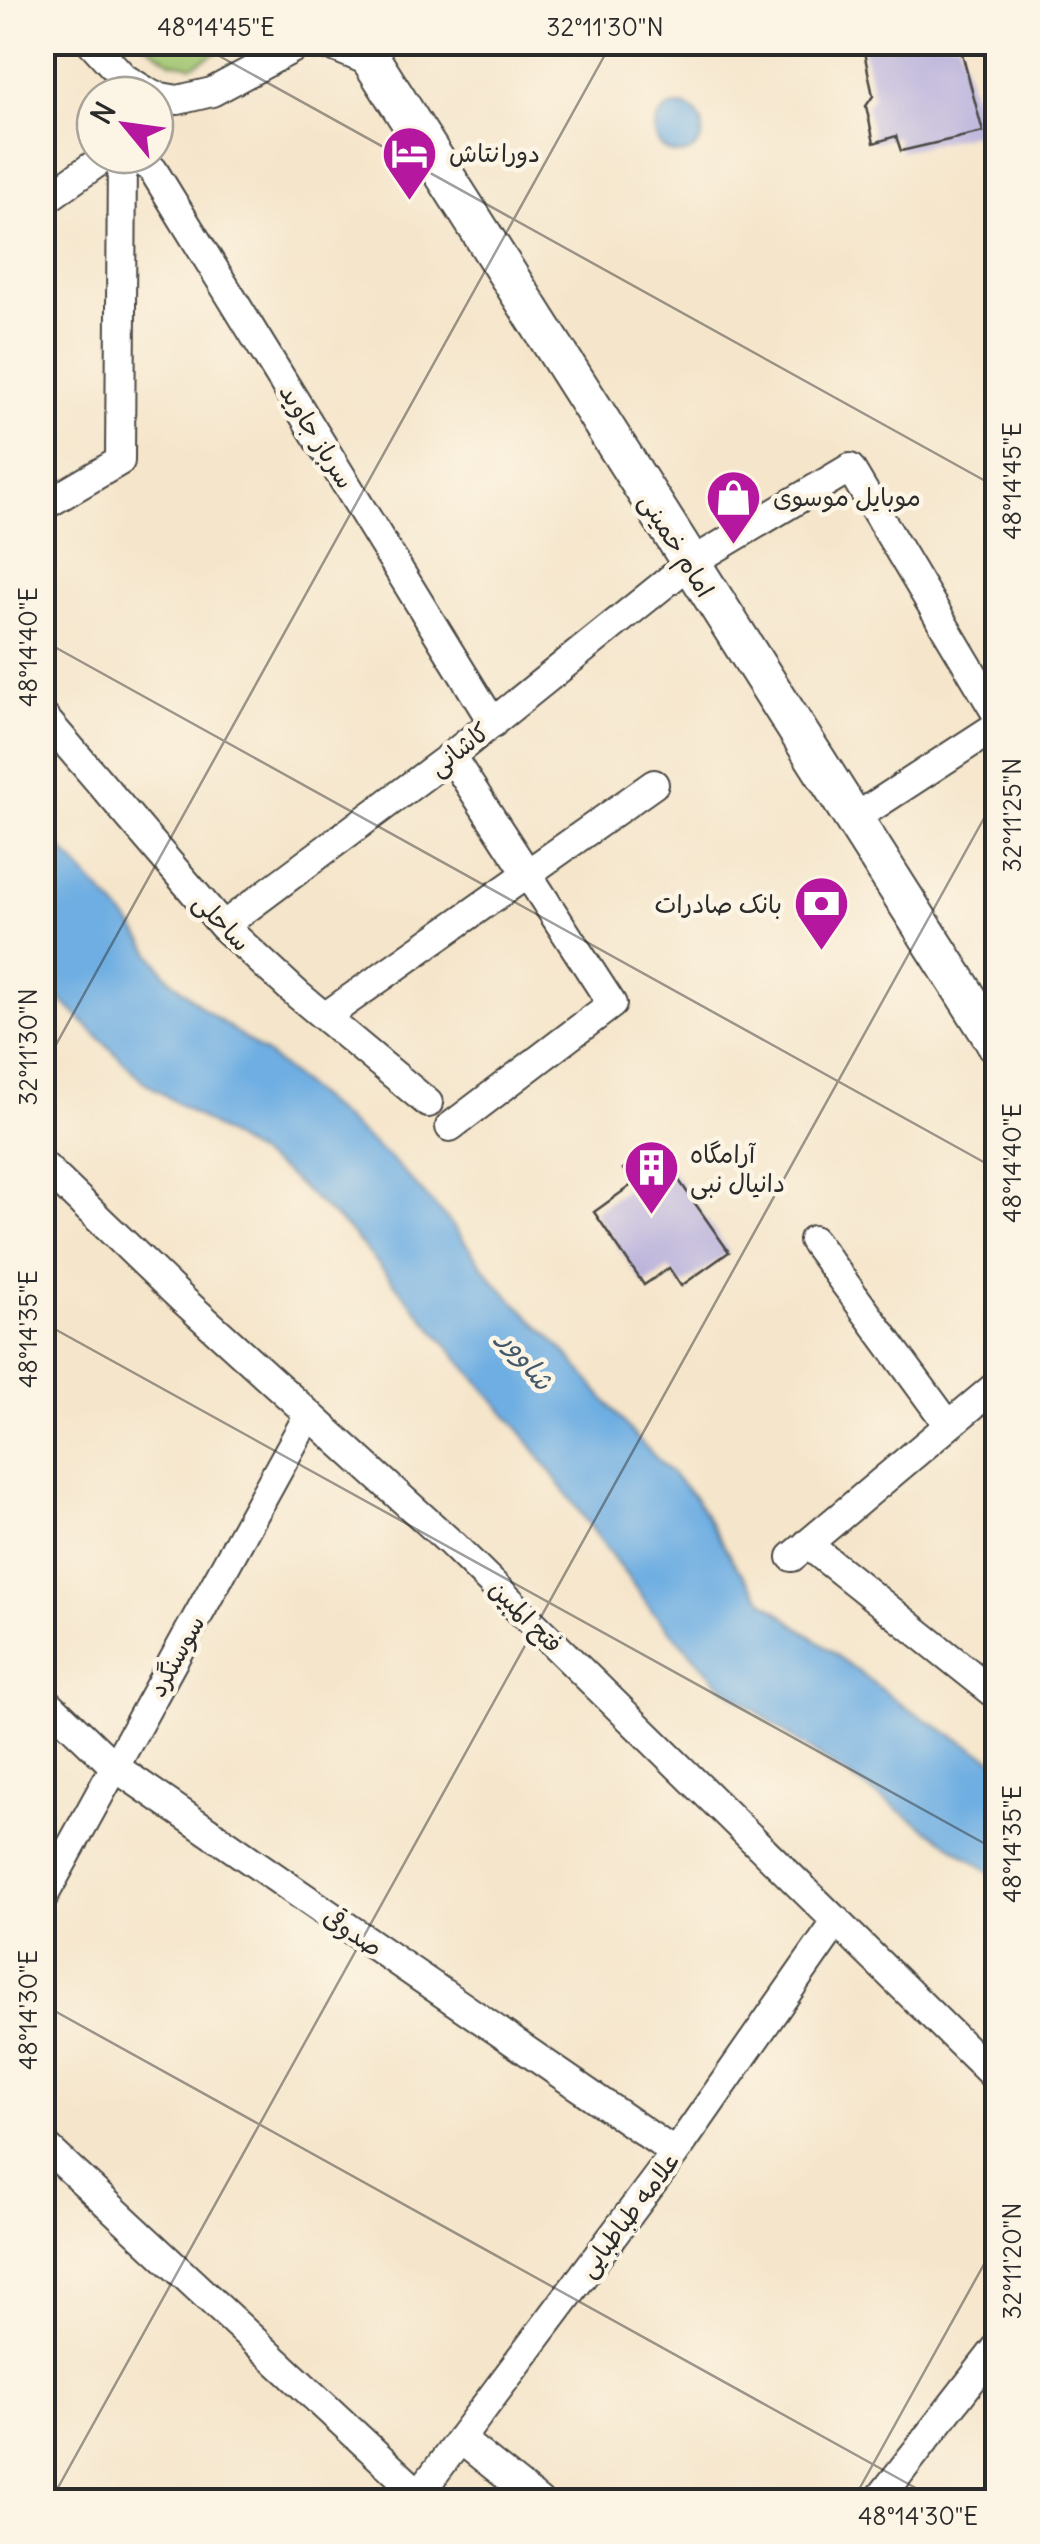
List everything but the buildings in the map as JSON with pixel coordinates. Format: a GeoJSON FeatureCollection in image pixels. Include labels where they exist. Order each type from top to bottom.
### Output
{"type":"FeatureCollection","features":[{"type":"Feature","properties":{"kind":"street"},"geometry":{"type":"LineString","coordinates":[[92,42],[121,75]]}},
{"type":"Feature","properties":{"kind":"street"},"geometry":{"type":"LineString","coordinates":[[175,99],[212,92],[303,43],[366,52]]}},
{"type":"Feature","properties":{"kind":"street","name":"امام خمینی"},"geometry":{"type":"LineString","coordinates":[[366,52],[998,1046]]}},
{"type":"Feature","properties":{"kind":"street"},"geometry":{"type":"LineString","coordinates":[[42,202],[80,175]]}},
{"type":"Feature","properties":{"kind":"street"},"geometry":{"type":"LineString","coordinates":[[42,507],[120,461],[122,175]]}},
{"type":"Feature","properties":{"kind":"street","name":"سرباز جاوید"},"geometry":{"type":"LineString","coordinates":[[156,175],[493,723]]}},
{"type":"Feature","properties":{"kind":"street","name":"کاشانی"},"geometry":{"type":"LineString","coordinates":[[223,926],[451,756],[689,564],[850,468],[998,716]]}},
{"type":"Feature","properties":{"kind":"street","name":"ساحلی"},"geometry":{"type":"LineString","coordinates":[[42,715],[223,926],[428,1103]]}},
{"type":"Feature","properties":{"kind":"street"},"geometry":{"type":"LineString","coordinates":[[852,820],[998,725]]}},
{"type":"Feature","properties":{"kind":"street"},"geometry":{"type":"LineString","coordinates":[[450,1127],[612,1004],[451,756]]}},
{"type":"Feature","properties":{"kind":"street"},"geometry":{"type":"LineString","coordinates":[[326,1016],[654,784]]}},
{"type":"Feature","properties":{"kind":"street","name":"فتح المبین"},"geometry":{"type":"LineString","coordinates":[[42,1164],[182,1299],[452,1544],[998,2080]]}},
{"type":"Feature","properties":{"kind":"street"},"geometry":{"type":"LineString","coordinates":[[812,1240],[947,1423]]}},
{"type":"Feature","properties":{"kind":"street"},"geometry":{"type":"LineString","coordinates":[[998,1384],[799,1551],[998,1696]]}},
{"type":"Feature","properties":{"kind":"street","name":"سوسنگرد"},"geometry":{"type":"LineString","coordinates":[[42,1899],[309,1414]]}},
{"type":"Feature","properties":{"kind":"street","name":"صدوقی"},"geometry":{"type":"LineString","coordinates":[[42,1697],[115,1767],[675,2153]]}},
{"type":"Feature","properties":{"kind":"street","name":"علامه طباطبایی"},"geometry":{"type":"LineString","coordinates":[[416,2498],[675,2153],[837,1921]]}},
{"type":"Feature","properties":{"kind":"street"},"geometry":{"type":"LineString","coordinates":[[42,2144],[416,2498]]}},
{"type":"Feature","properties":{"kind":"street"},"geometry":{"type":"LineString","coordinates":[[877,2502],[998,2346]]}},
{"type":"Feature","properties":{"kind":"street"},"geometry":{"type":"LineString","coordinates":[[460,2439],[539,2502]]}},
{"type":"Feature","properties":{"kind":"green space"},"geometry":{"type":"Polygon","coordinates":[[[143,43],[235,43],[192,66],[171,62],[143,43]]]}},
{"type":"Feature","properties":{"kind":"water"},"geometry":{"type":"Polygon","coordinates":[[[679,106],[696,113],[703,130],[696,147],[679,154],[662,147],[655,130],[662,113],[679,106]]]}},
{"type":"Feature","properties":{"kind":"water","name":"شاوور"},"geometry":{"type":"Polygon","coordinates":[[[42,828],[132,925],[166,975],[392,1160],[449,1221],[495,1282],[567,1354],[634,1435],[696,1499],[736,1566],[764,1601],[905,1707],[997,1762],[997,1877],[790,1736],[718,1682],[653,1612],[523,1434],[349,1230],[284,1172],[143,1081],[43,982],[42,828]]]}},
{"type":"Feature","properties":{"kind":"place","name":"دورانتاش"},"geometry":{"type":"Point","coordinates":[410,202]}},
{"type":"Feature","properties":{"kind":"place","name":"موبایل موسوى"},"geometry":{"type":"Point","coordinates":[734,546]}},
{"type":"Feature","properties":{"kind":"place","name":"بانک صادرات"},"geometry":{"type":"Point","coordinates":[821,953]}},
{"type":"Feature","properties":{"kind":"place","name":"آرامگاه دانیال نبی"},"geometry":{"type":"Point","coordinates":[651,1217]}}]}
